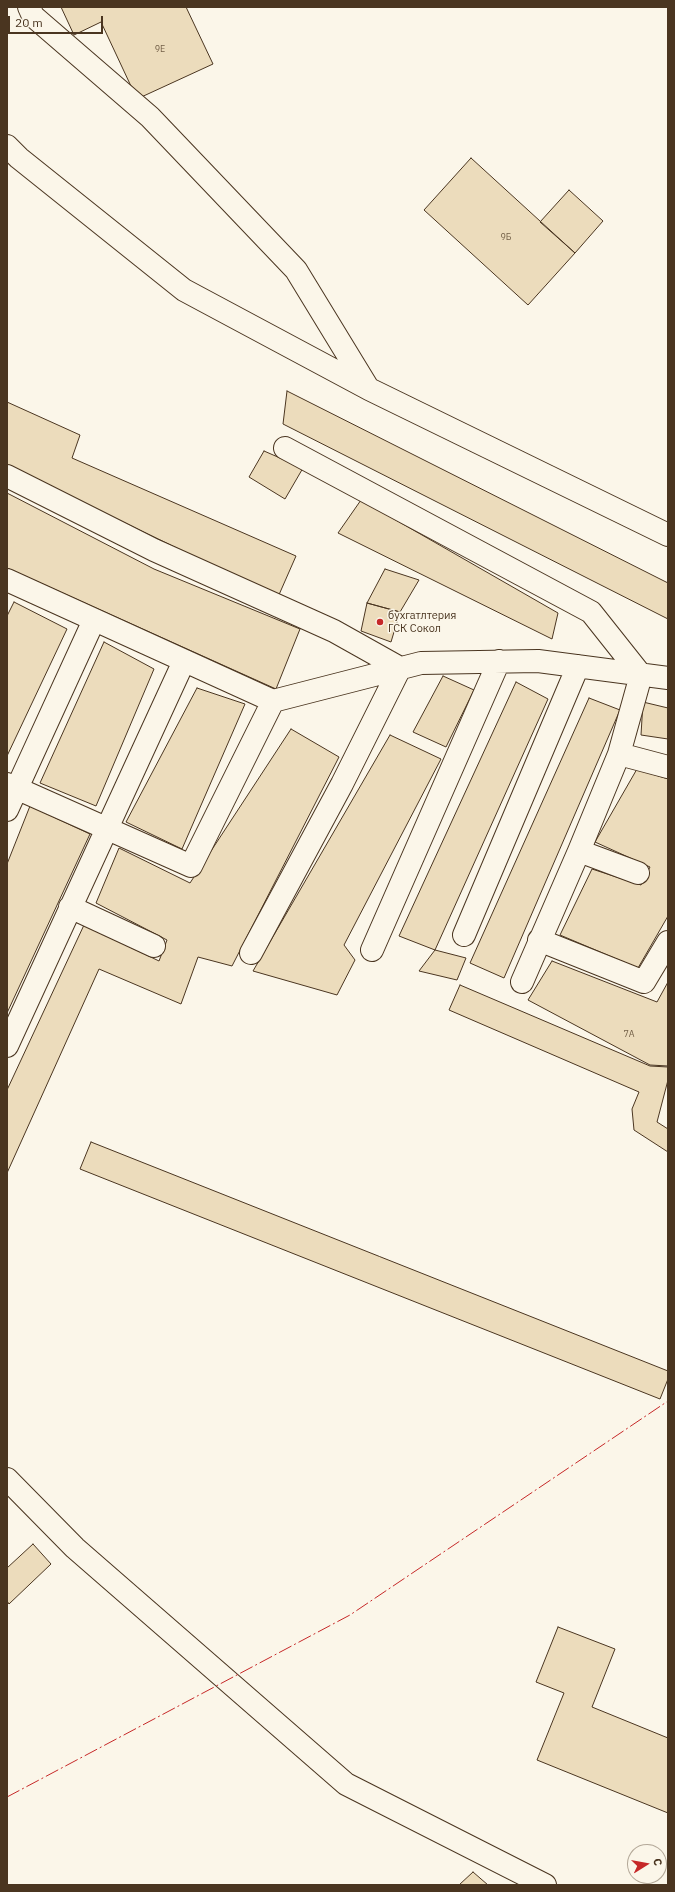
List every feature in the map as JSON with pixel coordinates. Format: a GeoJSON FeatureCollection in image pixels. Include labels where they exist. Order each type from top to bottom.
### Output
{"type":"FeatureCollection","features":[{"type":"Feature","properties":{"kind":"street"},"geometry":{"type":"LineString","coordinates":[[29,7],[33,16],[150,117],[296,270],[369,389]]}},
{"type":"Feature","properties":{"kind":"street"},"geometry":{"type":"LineString","coordinates":[[7,146],[19,158],[184,290],[369,389],[668,535]]}},
{"type":"Feature","properties":{"kind":"street"},"geometry":{"type":"LineString","coordinates":[[285,448],[591,612],[641,675]]}},
{"type":"Feature","properties":{"kind":"street"},"geometry":{"type":"LineString","coordinates":[[7,476],[154,550],[334,631],[400,668]]}},
{"type":"Feature","properties":{"kind":"street"},"geometry":{"type":"LineString","coordinates":[[7,580],[273,702],[421,663],[538,661],[668,678]]}},
{"type":"Feature","properties":{"kind":"street"},"geometry":{"type":"LineString","coordinates":[[7,810],[12,786],[94,620]]}},
{"type":"Feature","properties":{"kind":"street"},"geometry":{"type":"LineString","coordinates":[[7,1046],[184,661]]}},
{"type":"Feature","properties":{"kind":"street"},"geometry":{"type":"LineString","coordinates":[[372,950],[499,662]]}},
{"type":"Feature","properties":{"kind":"street"},"geometry":{"type":"LineString","coordinates":[[464,935],[578,666]]}},
{"type":"Feature","properties":{"kind":"street"},"geometry":{"type":"LineString","coordinates":[[251,953],[342,784],[400,668]]}},
{"type":"Feature","properties":{"kind":"street"},"geometry":{"type":"LineString","coordinates":[[522,982],[619,754],[641,675]]}},
{"type":"Feature","properties":{"kind":"street"},"geometry":{"type":"LineString","coordinates":[[12,786],[191,866],[273,702]]}},
{"type":"Feature","properties":{"kind":"street"},"geometry":{"type":"LineString","coordinates":[[619,754],[668,767]]}},
{"type":"Feature","properties":{"kind":"street"},"geometry":{"type":"LineString","coordinates":[[579,851],[638,873]]}},
{"type":"Feature","properties":{"kind":"street"},"geometry":{"type":"LineString","coordinates":[[70,907],[154,946]]}},
{"type":"Feature","properties":{"kind":"street"},"geometry":{"type":"LineString","coordinates":[[539,940],[644,982],[668,942]]}},
{"type":"Feature","properties":{"kind":"street"},"geometry":{"type":"LineString","coordinates":[[11,1491],[346,1784],[544,1885]]}},
{"type":"Feature","properties":{"kind":"building"},"geometry":{"type":"Polygon","coordinates":[[[61,7],[186,7],[213,64],[137,99],[101,22],[74,35],[61,7]]]}},
{"type":"Feature","properties":{"kind":"building"},"geometry":{"type":"Polygon","coordinates":[[[471,158],[575,253],[528,305],[424,210],[471,158]]]}},
{"type":"Feature","properties":{"kind":"building"},"geometry":{"type":"Polygon","coordinates":[[[569,190],[603,221],[575,253],[540,222],[569,190]]]}},
{"type":"Feature","properties":{"kind":"building"},"geometry":{"type":"Polygon","coordinates":[[[287,391],[668,583],[668,619],[283,424],[287,391]]]}},
{"type":"Feature","properties":{"kind":"building"},"geometry":{"type":"Polygon","coordinates":[[[7,402],[80,435],[72,458],[296,556],[278,597],[7,466],[7,402]]]}},
{"type":"Feature","properties":{"kind":"building"},"geometry":{"type":"Polygon","coordinates":[[[264,451],[303,468],[285,499],[249,477],[264,451]]]}},
{"type":"Feature","properties":{"kind":"building"},"geometry":{"type":"Polygon","coordinates":[[[7,493],[154,569],[300,629],[276,689],[7,568],[7,493]]]}},
{"type":"Feature","properties":{"kind":"building"},"geometry":{"type":"Polygon","coordinates":[[[361,500],[558,613],[552,639],[338,533],[361,500]]]}},
{"type":"Feature","properties":{"kind":"building"},"geometry":{"type":"Polygon","coordinates":[[[385,569],[419,580],[400,612],[367,603],[385,569]]]}},
{"type":"Feature","properties":{"kind":"building"},"geometry":{"type":"Polygon","coordinates":[[[14,602],[67,629],[7,756],[7,616],[14,602]]]}},
{"type":"Feature","properties":{"kind":"building","name":"бухгатлтерия ГСК Сокол"},"geometry":{"type":"Polygon","coordinates":[[[367,603],[400,612],[391,642],[361,631],[367,603]]]}},
{"type":"Feature","properties":{"kind":"building"},"geometry":{"type":"Polygon","coordinates":[[[104,642],[154,669],[96,806],[40,783],[104,642]]]}},
{"type":"Feature","properties":{"kind":"building"},"geometry":{"type":"Polygon","coordinates":[[[443,676],[474,690],[446,747],[413,732],[443,676]]]}},
{"type":"Feature","properties":{"kind":"building"},"geometry":{"type":"Polygon","coordinates":[[[516,682],[548,699],[435,950],[399,936],[516,682]]]}},
{"type":"Feature","properties":{"kind":"building"},"geometry":{"type":"Polygon","coordinates":[[[197,688],[245,704],[182,849],[126,822],[197,688]]]}},
{"type":"Feature","properties":{"kind":"building"},"geometry":{"type":"Polygon","coordinates":[[[589,698],[620,710],[504,978],[470,963],[589,698]]]}},
{"type":"Feature","properties":{"kind":"building"},"geometry":{"type":"Polygon","coordinates":[[[643,702],[668,708],[668,739],[641,735],[643,702]]]}},
{"type":"Feature","properties":{"kind":"building"},"geometry":{"type":"Polygon","coordinates":[[[291,729],[339,757],[232,966],[198,957],[181,1004],[99,969],[7,1173],[7,1090],[84,925],[159,961],[167,940],[96,903],[119,848],[190,883],[291,729]]]}},
{"type":"Feature","properties":{"kind":"building"},"geometry":{"type":"Polygon","coordinates":[[[390,735],[441,759],[344,945],[355,960],[337,995],[253,971],[390,735]]]}},
{"type":"Feature","properties":{"kind":"building"},"geometry":{"type":"Polygon","coordinates":[[[637,769],[668,779],[668,916],[638,968],[560,935],[592,869],[641,885],[650,867],[595,842],[637,769]]]}},
{"type":"Feature","properties":{"kind":"building"},"geometry":{"type":"Polygon","coordinates":[[[30,806],[90,834],[7,1013],[7,864],[30,806]]]}},
{"type":"Feature","properties":{"kind":"building"},"geometry":{"type":"Polygon","coordinates":[[[435,950],[466,958],[457,980],[419,971],[435,950]]]}},
{"type":"Feature","properties":{"kind":"building"},"geometry":{"type":"Polygon","coordinates":[[[552,961],[657,1002],[668,982],[668,1066],[650,1065],[528,1000],[552,961]]]}},
{"type":"Feature","properties":{"kind":"building"},"geometry":{"type":"Polygon","coordinates":[[[460,985],[650,1066],[668,1067],[668,1080],[657,1122],[668,1129],[668,1152],[634,1130],[632,1109],[639,1092],[449,1010],[460,985]]]}},
{"type":"Feature","properties":{"kind":"building"},"geometry":{"type":"Polygon","coordinates":[[[91,1142],[668,1371],[668,1379],[660,1399],[80,1169],[91,1142]]]}},
{"type":"Feature","properties":{"kind":"building"},"geometry":{"type":"Polygon","coordinates":[[[33,1544],[51,1564],[9,1604],[7,1601],[7,1568],[33,1544]]]}},
{"type":"Feature","properties":{"kind":"building"},"geometry":{"type":"Polygon","coordinates":[[[558,1627],[615,1649],[592,1707],[668,1738],[668,1813],[537,1760],[564,1693],[536,1682],[558,1627]]]}},
{"type":"Feature","properties":{"kind":"building"},"geometry":{"type":"Polygon","coordinates":[[[473,1872],[488,1885],[459,1885],[473,1872]]]}},
{"type":"Feature","properties":{"kind":"power"},"geometry":{"type":"LineString","coordinates":[[7,1797],[350,1615],[668,1401]]}},
{"type":"Feature","properties":{"kind":"place","name":"бухгатлтерия ГСК Сокол"},"geometry":{"type":"Point","coordinates":[380,622]}}]}
